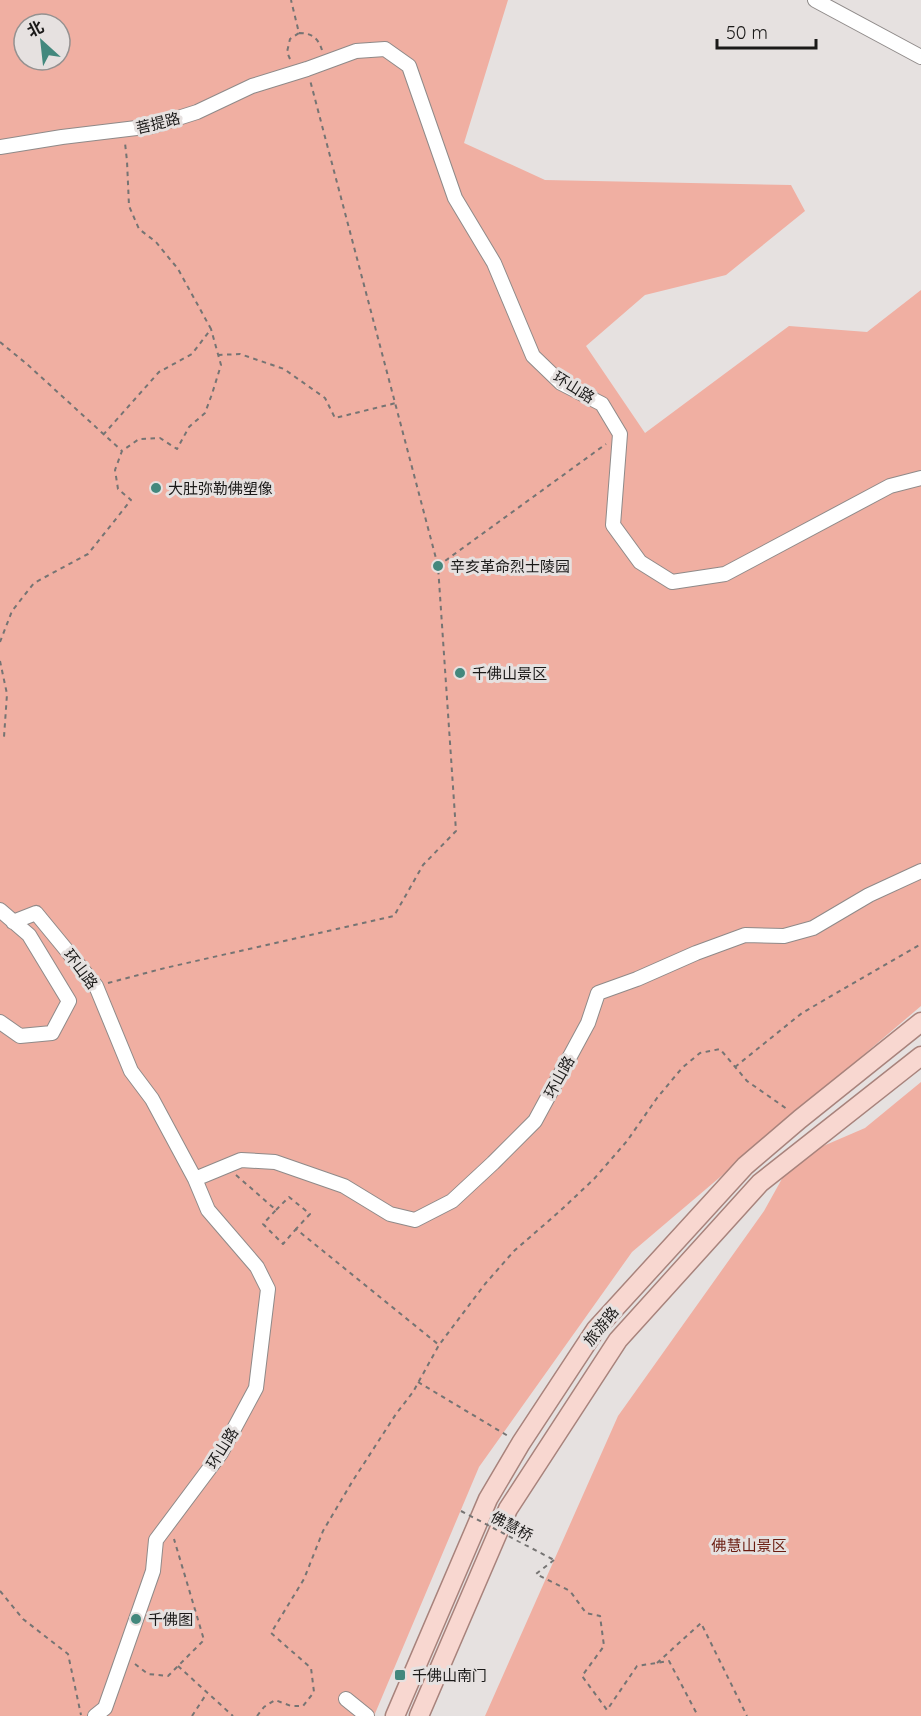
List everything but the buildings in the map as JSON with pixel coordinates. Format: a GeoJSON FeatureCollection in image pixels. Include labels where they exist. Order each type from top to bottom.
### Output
{"type":"FeatureCollection","features":[{"type":"Feature","properties":{"kind":"main road","name":"旅游路"},"geometry":{"type":"LineString","coordinates":[[395,1716],[488,1499],[521,1443],[596,1329],[745,1166],[921,1022]]}},
{"type":"Feature","properties":{"kind":"main road","name":"旅游路"},"geometry":{"type":"LineString","coordinates":[[419,1716],[508,1509],[618,1340],[760,1183],[921,1056]]}},
{"type":"Feature","properties":{"kind":"street"},"geometry":{"type":"LineString","coordinates":[[815,0],[921,57]]}},
{"type":"Feature","properties":{"kind":"street","name":"环山路"},"geometry":{"type":"LineString","coordinates":[[308,69],[356,51],[385,49],[409,66],[455,198],[494,263],[533,356],[561,383],[602,404],[620,434]]}},
{"type":"Feature","properties":{"kind":"street","name":"菩提路"},"geometry":{"type":"LineString","coordinates":[[0,147],[62,136],[153,126],[197,112],[252,86],[308,69]]}},
{"type":"Feature","properties":{"kind":"street"},"geometry":{"type":"LineString","coordinates":[[620,434],[613,525],[640,562],[672,582],[725,574],[890,486],[921,478]]}},
{"type":"Feature","properties":{"kind":"street","name":"环山路"},"geometry":{"type":"LineString","coordinates":[[195,1179],[241,1160],[275,1162],[344,1186],[390,1214],[415,1220],[452,1201],[535,1120],[588,1023],[598,993],[637,980],[696,953],[745,935],[784,936],[813,927],[870,895],[921,871]]}},
{"type":"Feature","properties":{"kind":"street"},"geometry":{"type":"LineString","coordinates":[[0,910],[29,935],[69,1001],[52,1033],[20,1036],[0,1022]]}},
{"type":"Feature","properties":{"kind":"street","name":"环山路"},"geometry":{"type":"LineString","coordinates":[[13,922],[36,913],[96,987],[131,1071],[152,1099],[195,1179],[208,1210],[256,1267],[268,1289],[256,1388],[221,1453],[156,1540],[153,1571],[124,1655],[105,1708],[94,1716]]}},
{"type":"Feature","properties":{"kind":"street"},"geometry":{"type":"LineString","coordinates":[[346,1700],[368,1716]]}},
{"type":"Feature","properties":{"kind":"path"},"geometry":{"type":"LineString","coordinates":[[291,0],[299,33]]}},
{"type":"Feature","properties":{"kind":"path"},"geometry":{"type":"LineString","coordinates":[[96,987],[165,968],[394,916],[423,865],[456,831],[438,566],[308,69],[292,65],[286,52],[290,39],[299,33],[305,33],[313,36],[322,52]]}},
{"type":"Feature","properties":{"kind":"path"},"geometry":{"type":"LineString","coordinates":[[0,642],[12,611],[34,583],[88,554],[131,500],[118,489],[115,470],[122,451],[139,439],[160,438],[177,449],[189,428],[205,413],[220,364],[211,329],[178,269],[156,242],[139,229],[129,207],[123,131]]}},
{"type":"Feature","properties":{"kind":"path"},"geometry":{"type":"LineString","coordinates":[[103,435],[159,372],[192,354],[211,329]]}},
{"type":"Feature","properties":{"kind":"path"},"geometry":{"type":"LineString","coordinates":[[0,342],[122,451]]}},
{"type":"Feature","properties":{"kind":"path"},"geometry":{"type":"LineString","coordinates":[[218,355],[240,354],[284,369],[326,398],[335,418],[396,403]]}},
{"type":"Feature","properties":{"kind":"path"},"geometry":{"type":"LineString","coordinates":[[438,566],[620,434]]}},
{"type":"Feature","properties":{"kind":"path"},"geometry":{"type":"LineString","coordinates":[[0,661],[8,694],[4,737],[0,738]]}},
{"type":"Feature","properties":{"kind":"path"},"geometry":{"type":"LineString","coordinates":[[735,1067],[802,1013],[921,944]]}},
{"type":"Feature","properties":{"kind":"path"},"geometry":{"type":"LineString","coordinates":[[257,1716],[264,1707],[275,1700],[291,1706],[303,1706],[314,1692],[311,1668],[271,1633],[304,1579],[323,1531],[439,1345],[485,1284],[514,1251],[594,1179],[627,1141],[657,1098],[682,1068],[700,1053],[720,1049],[747,1081],[800,1119]]}},
{"type":"Feature","properties":{"kind":"path"},"geometry":{"type":"LineString","coordinates":[[225,1166],[276,1210]]}},
{"type":"Feature","properties":{"kind":"path"},"geometry":{"type":"LineString","coordinates":[[289,1197],[310,1214],[296,1229],[282,1244],[263,1224],[289,1197]]}},
{"type":"Feature","properties":{"kind":"path"},"geometry":{"type":"LineString","coordinates":[[296,1229],[439,1345]]}},
{"type":"Feature","properties":{"kind":"path"},"geometry":{"type":"LineString","coordinates":[[418,1382],[521,1443]]}},
{"type":"Feature","properties":{"kind":"path","name":"佛慧桥"},"geometry":{"type":"LineString","coordinates":[[461,1511],[554,1560],[536,1574],[570,1591],[586,1613],[600,1616],[604,1646],[582,1676],[607,1710],[637,1666],[657,1663]]}},
{"type":"Feature","properties":{"kind":"path"},"geometry":{"type":"LineString","coordinates":[[124,1655],[148,1674],[168,1676],[204,1640],[169,1522]]}},
{"type":"Feature","properties":{"kind":"path"},"geometry":{"type":"LineString","coordinates":[[0,1591],[23,1619],[68,1654],[81,1716]]}},
{"type":"Feature","properties":{"kind":"path"},"geometry":{"type":"LineString","coordinates":[[657,1663],[701,1623],[747,1716]]}},
{"type":"Feature","properties":{"kind":"path"},"geometry":{"type":"LineString","coordinates":[[657,1663],[669,1661],[698,1716]]}},
{"type":"Feature","properties":{"kind":"path"},"geometry":{"type":"LineString","coordinates":[[178,1666],[233,1716]]}},
{"type":"Feature","properties":{"kind":"path"},"geometry":{"type":"LineString","coordinates":[[192,1716],[207,1693]]}},
{"type":"Feature","properties":{"kind":"green space","name":"千佛山景区"},"geometry":{"type":"Polygon","coordinates":[[[0,0],[508,0],[464,143],[545,180],[791,185],[805,211],[726,275],[645,295],[586,346],[645,433],[789,326],[867,332],[921,290],[921,1006],[632,1252],[479,1467],[374,1716],[0,1716],[0,0]]]}},
{"type":"Feature","properties":{"kind":"green space","name":"佛慧山景区"},"geometry":{"type":"Polygon","coordinates":[[[921,1082],[921,1716],[485,1716],[618,1416],[764,1211],[793,1159],[865,1128],[921,1082]]]}},
{"type":"Feature","properties":{"kind":"place","name":"大肚弥勒佛塑像"},"geometry":{"type":"Point","coordinates":[156,488]}},
{"type":"Feature","properties":{"kind":"place","name":"辛亥革命烈士陵园"},"geometry":{"type":"Point","coordinates":[438,566]}},
{"type":"Feature","properties":{"kind":"place","name":"千佛山景区"},"geometry":{"type":"Point","coordinates":[460,673]}},
{"type":"Feature","properties":{"kind":"place","name":"千佛图"},"geometry":{"type":"Point","coordinates":[136,1619]}},
{"type":"Feature","properties":{"kind":"place","name":"千佛山南门"},"geometry":{"type":"Point","coordinates":[400,1675]}}]}
